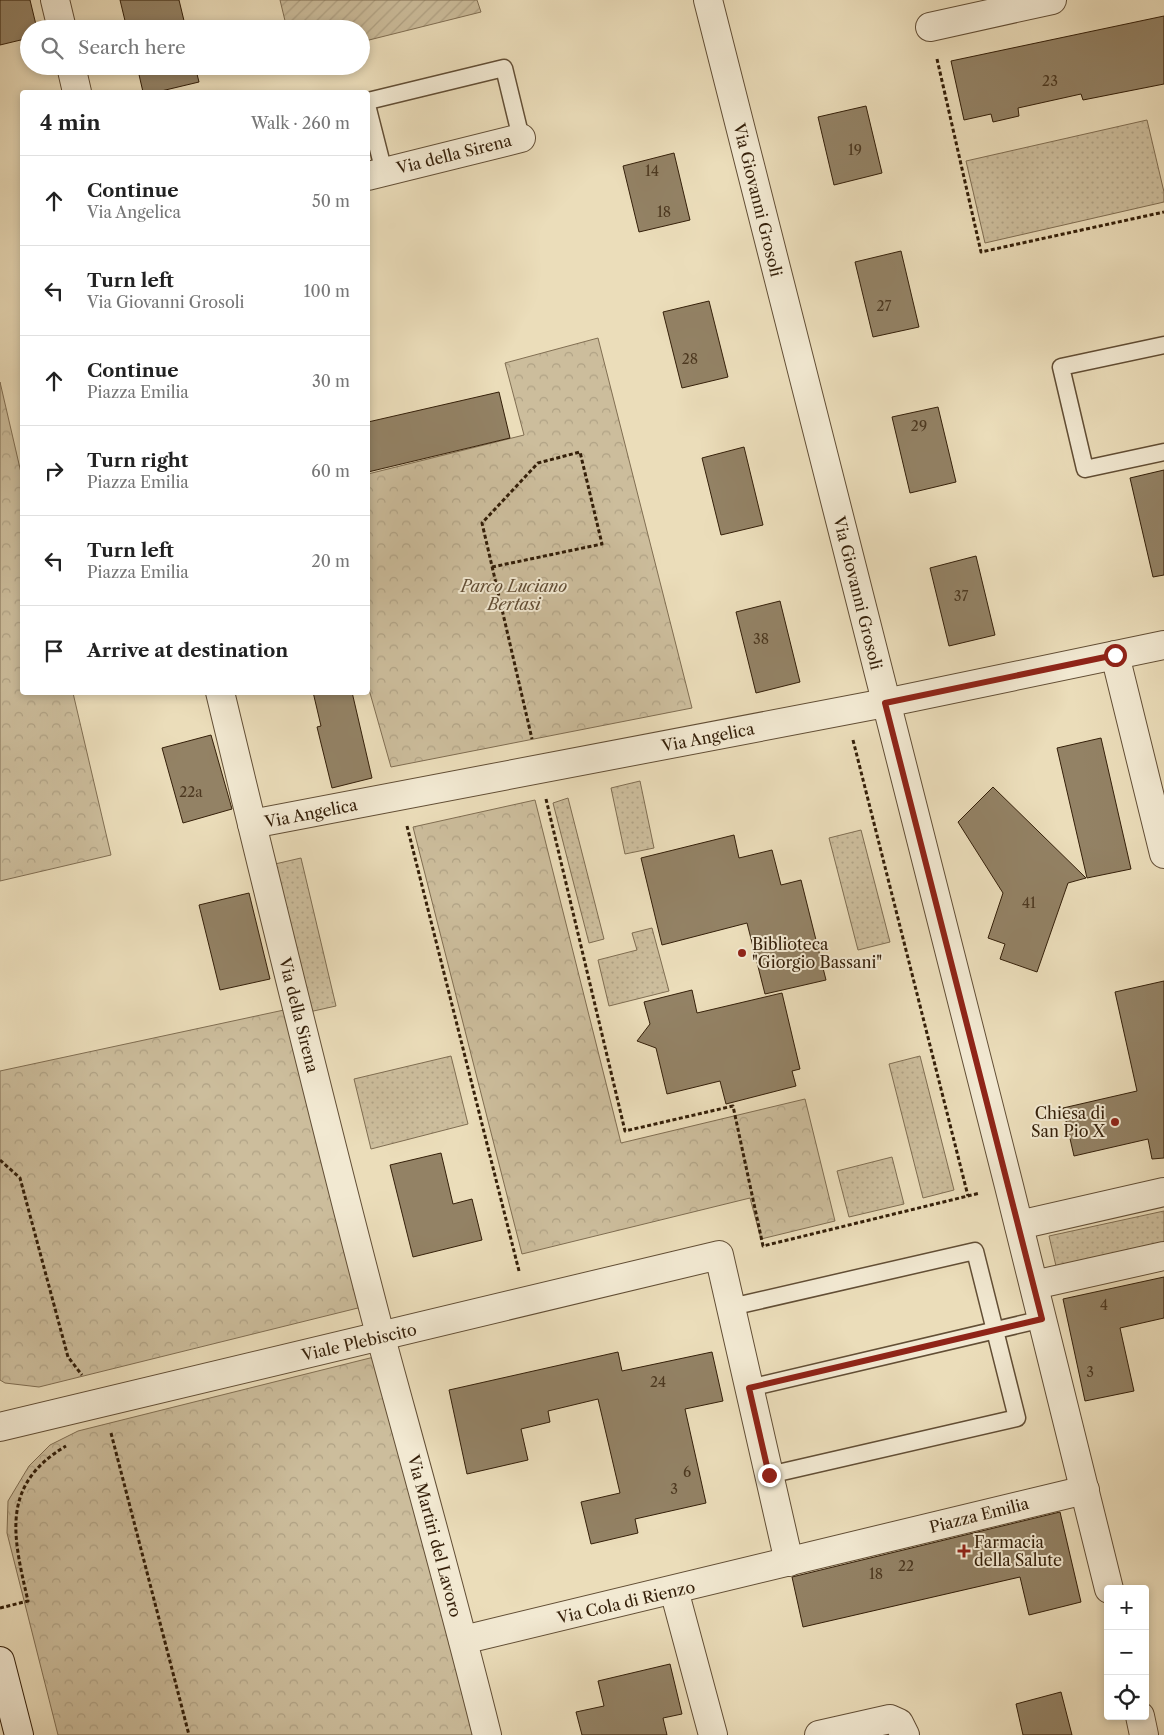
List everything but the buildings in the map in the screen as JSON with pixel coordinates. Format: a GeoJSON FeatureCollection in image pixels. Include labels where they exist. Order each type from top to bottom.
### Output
{"type":"FeatureCollection","features":[{"type":"Feature","properties":{"kind":"street"},"geometry":{"type":"LineString","coordinates":[[55,0],[60,20]]}},
{"type":"Feature","properties":{"kind":"street","name":"Via Giovanni Grosoli"},"geometry":{"type":"LineString","coordinates":[[708,0],[1009,1186]]}},
{"type":"Feature","properties":{"kind":"street"},"geometry":{"type":"LineString","coordinates":[[930,27],[1052,0]]}},
{"type":"Feature","properties":{"kind":"street"},"geometry":{"type":"LineString","coordinates":[[73,75],[77,90]]}},
{"type":"Feature","properties":{"kind":"street","name":"Via della Sirena"},"geometry":{"type":"LineString","coordinates":[[376,174],[522,138]]}},
{"type":"Feature","properties":{"kind":"street","name":"Via Angelica"},"geometry":{"type":"LineString","coordinates":[[252,824],[885,703],[1164,645]]}},
{"type":"Feature","properties":{"kind":"street"},"geometry":{"type":"LineString","coordinates":[[1115,655],[1164,854]]}},
{"type":"Feature","properties":{"kind":"street","name":"Via della Sirena"},"geometry":{"type":"LineString","coordinates":[[221,695],[381,1337]]}},
{"type":"Feature","properties":{"kind":"street"},"geometry":{"type":"LineString","coordinates":[[1009,1186],[1108,1585]]}},
{"type":"Feature","properties":{"kind":"street"},"geometry":{"type":"LineString","coordinates":[[1019,1225],[1164,1192]]}},
{"type":"Feature","properties":{"kind":"street","name":"Viale Plebiscito"},"geometry":{"type":"LineString","coordinates":[[0,1428],[719,1256],[731,1307]]}},
{"type":"Feature","properties":{"kind":"street"},"geometry":{"type":"LineString","coordinates":[[1034,1285],[1164,1256]]}},
{"type":"Feature","properties":{"kind":"street"},"geometry":{"type":"LineString","coordinates":[[731,1307],[789,1562]]}},
{"type":"Feature","properties":{"kind":"street","name":"Via Martiri del Lavoro"},"geometry":{"type":"LineString","coordinates":[[381,1337],[487,1735]]}},
{"type":"Feature","properties":{"kind":"street","name":"Piazza Emilia"},"geometry":{"type":"LineString","coordinates":[[789,1562],[1085,1490]]}},
{"type":"Feature","properties":{"kind":"street","name":"Via Cola di Rienzo"},"geometry":{"type":"LineString","coordinates":[[463,1640],[789,1562]]}},
{"type":"Feature","properties":{"kind":"street"},"geometry":{"type":"LineString","coordinates":[[674,1590],[713,1735]]}},
{"type":"Feature","properties":{"kind":"street"},"geometry":{"type":"LineString","coordinates":[[0,1662],[19,1735]]}},
{"type":"Feature","properties":{"kind":"street"},"geometry":{"type":"LineString","coordinates":[[819,1735],[890,1719],[899,1723],[905,1735]]}},
{"type":"Feature","properties":{"kind":"street"},"geometry":{"type":"LineString","coordinates":[[1141,1720],[1144,1735]]}},
{"type":"Feature","properties":{"kind":"lane","name":"Via della Sirena"},"geometry":{"type":"LineString","coordinates":[[370,101],[504,68],[522,138]]}},
{"type":"Feature","properties":{"kind":"lane","name":"Via della Sirena"},"geometry":{"type":"LineString","coordinates":[[370,125],[376,174]]}},
{"type":"Feature","properties":{"kind":"lane"},"geometry":{"type":"LineString","coordinates":[[1164,345],[1060,367],[1085,469],[1164,452]]}},
{"type":"Feature","properties":{"kind":"lane"},"geometry":{"type":"LineString","coordinates":[[731,1307],[975,1251],[1017,1418],[769,1475]]}},
{"type":"Feature","properties":{"kind":"lane"},"geometry":{"type":"LineString","coordinates":[[749,1388],[1042,1319]]}},
{"type":"Feature","properties":{"kind":"path"},"geometry":{"type":"LineString","coordinates":[[930,27],[981,252],[1164,212]]}},
{"type":"Feature","properties":{"kind":"path"},"geometry":{"type":"LineString","coordinates":[[492,566],[602,544],[580,452],[538,463],[482,523],[539,770],[625,1130],[734,1106],[763,1246],[1009,1186]]}},
{"type":"Feature","properties":{"kind":"path"},"geometry":{"type":"LineString","coordinates":[[846,710],[968,1196]]}},
{"type":"Feature","properties":{"kind":"path"},"geometry":{"type":"LineString","coordinates":[[399,796],[527,1302]]}},
{"type":"Feature","properties":{"kind":"path"},"geometry":{"type":"LineString","coordinates":[[0,1160],[20,1178],[68,1357],[103,1403],[189,1735]]}},
{"type":"Feature","properties":{"kind":"path"},"geometry":{"type":"LineString","coordinates":[[0,1608],[28,1601],[13,1530],[16,1502],[22,1486],[45,1459],[69,1444]]}},
{"type":"Feature","properties":{"kind":"green space"},"geometry":{"type":"Polygon","coordinates":[[[280,0],[477,0],[481,12],[370,40],[370,20],[285,20],[280,0]]]}},
{"type":"Feature","properties":{"kind":"green space"},"geometry":{"type":"Polygon","coordinates":[[[1147,120],[1164,192],[1164,202],[985,243],[966,161],[1147,120]]]}},
{"type":"Feature","properties":{"kind":"green space","name":"Parco Luciano Bertasi"},"geometry":{"type":"Polygon","coordinates":[[[598,338],[692,708],[391,767],[370,693],[370,474],[524,435],[505,363],[598,338]]]}},
{"type":"Feature","properties":{"kind":"green space"},"geometry":{"type":"Polygon","coordinates":[[[0,382],[20,468],[20,695],[73,695],[111,855],[0,881],[0,382]]]}},
{"type":"Feature","properties":{"kind":"green space"},"geometry":{"type":"Polygon","coordinates":[[[640,781],[654,848],[625,854],[611,788],[640,781]]]}},
{"type":"Feature","properties":{"kind":"green space"},"geometry":{"type":"Polygon","coordinates":[[[568,798],[604,939],[589,943],[553,803],[568,798]]]}},
{"type":"Feature","properties":{"kind":"green space"},"geometry":{"type":"Polygon","coordinates":[[[535,800],[621,1143],[805,1099],[835,1221],[761,1239],[750,1198],[522,1254],[413,827],[535,800]]]}},
{"type":"Feature","properties":{"kind":"green space"},"geometry":{"type":"Polygon","coordinates":[[[861,830],[890,942],[858,950],[829,838],[861,830]]]}},
{"type":"Feature","properties":{"kind":"green space"},"geometry":{"type":"Polygon","coordinates":[[[301,858],[336,1006],[309,1012],[275,864],[301,858]]]}},
{"type":"Feature","properties":{"kind":"green space"},"geometry":{"type":"Polygon","coordinates":[[[652,928],[669,991],[609,1006],[598,960],[637,950],[632,933],[652,928]]]}},
{"type":"Feature","properties":{"kind":"green space"},"geometry":{"type":"Polygon","coordinates":[[[284,1010],[362,1307],[39,1387],[5,1383],[0,1380],[0,1071],[284,1010]]]}},
{"type":"Feature","properties":{"kind":"green space"},"geometry":{"type":"Polygon","coordinates":[[[451,1056],[468,1124],[371,1149],[354,1079],[451,1056]]]}},
{"type":"Feature","properties":{"kind":"green space"},"geometry":{"type":"Polygon","coordinates":[[[920,1056],[954,1190],[923,1198],[889,1064],[920,1056]]]}},
{"type":"Feature","properties":{"kind":"green space"},"geometry":{"type":"Polygon","coordinates":[[[892,1157],[904,1204],[849,1217],[837,1171],[892,1157]]]}},
{"type":"Feature","properties":{"kind":"green space"},"geometry":{"type":"Polygon","coordinates":[[[1164,1211],[1164,1242],[1056,1266],[1049,1236],[1164,1211]]]}},
{"type":"Feature","properties":{"kind":"green space"},"geometry":{"type":"Polygon","coordinates":[[[378,1356],[474,1735],[58,1735],[7,1533],[8,1501],[29,1466],[50,1445],[78,1431],[378,1356]]]}},
{"type":"Feature","properties":{"kind":"place","name":"Biblioteca \"Giorgio Bassani\""},"geometry":{"type":"Point","coordinates":[742,953]}},
{"type":"Feature","properties":{"kind":"place","name":"Chiesa di San Pio X"},"geometry":{"type":"Point","coordinates":[1115,1122]}},
{"type":"Feature","properties":{"kind":"place","name":"Farmacia della Salute"},"geometry":{"type":"Point","coordinates":[964,1551]}},
{"type":"Feature","properties":{"kind":"route"},"geometry":{"type":"LineString","coordinates":[[769,1475],[749,1388],[1042,1319],[885,703],[1115,655]]}}]}
